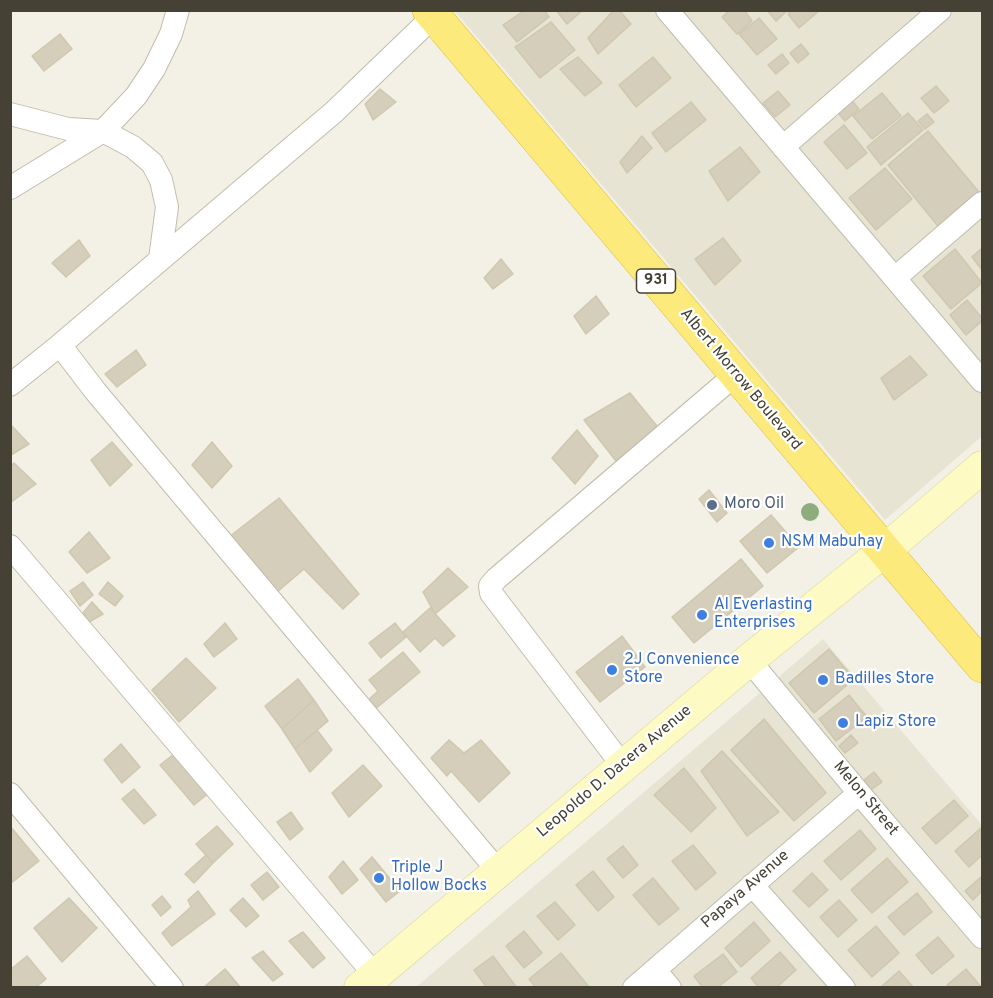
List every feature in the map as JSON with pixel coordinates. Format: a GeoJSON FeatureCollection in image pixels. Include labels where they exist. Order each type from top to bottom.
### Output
{"type":"FeatureCollection","features":[{"type":"Feature","properties":{"kind":"highway","name":"Albert Morrow Boulevard"},"geometry":{"type":"LineString","coordinates":[[434,12],[735,375],[982,666]]}},
{"type":"Feature","properties":{"kind":"main road","name":"Leopoldo D. Dacera Avenue"},"geometry":{"type":"LineString","coordinates":[[368,981],[749,660],[885,551],[982,467]]}},
{"type":"Feature","properties":{"kind":"street"},"geometry":{"type":"LineString","coordinates":[[10,188],[103,130],[136,96],[154,69],[171,34],[178,10]]}},
{"type":"Feature","properties":{"kind":"street"},"geometry":{"type":"LineString","coordinates":[[783,147],[940,10]]}},
{"type":"Feature","properties":{"kind":"street"},"geometry":{"type":"LineString","coordinates":[[10,385],[334,112],[434,12]]}},
{"type":"Feature","properties":{"kind":"street"},"geometry":{"type":"LineString","coordinates":[[675,13],[783,147],[982,381]]}},
{"type":"Feature","properties":{"kind":"street"},"geometry":{"type":"LineString","coordinates":[[10,114],[68,129],[103,130],[133,147],[152,163],[161,180],[167,207],[160,259]]}},
{"type":"Feature","properties":{"kind":"street"},"geometry":{"type":"LineString","coordinates":[[895,278],[982,203]]}},
{"type":"Feature","properties":{"kind":"street"},"geometry":{"type":"LineString","coordinates":[[60,345],[96,392],[498,871]]}},
{"type":"Feature","properties":{"kind":"street"},"geometry":{"type":"LineString","coordinates":[[623,766],[491,593],[490,586],[735,375]]}},
{"type":"Feature","properties":{"kind":"street"},"geometry":{"type":"LineString","coordinates":[[10,546],[368,981]]}},
{"type":"Feature","properties":{"kind":"street","name":"Melon Street"},"geometry":{"type":"LineString","coordinates":[[749,660],[982,937]]}},
{"type":"Feature","properties":{"kind":"street","name":"Papaya Avenue"},"geometry":{"type":"LineString","coordinates":[[634,987],[859,793]]}},
{"type":"Feature","properties":{"kind":"street"},"geometry":{"type":"LineString","coordinates":[[10,794],[172,987]]}},
{"type":"Feature","properties":{"kind":"street"},"geometry":{"type":"LineString","coordinates":[[752,885],[844,987]]}},
{"type":"Feature","properties":{"kind":"street"},"geometry":{"type":"LineString","coordinates":[[654,970],[670,987]]}},
{"type":"Feature","properties":{"kind":"shaded area"},"geometry":{"type":"Polygon","coordinates":[[[455,11],[982,11],[982,436],[885,520],[455,11]]]}},
{"type":"Feature","properties":{"kind":"shaded area"},"geometry":{"type":"Polygon","coordinates":[[[823,639],[982,825],[982,987],[415,988],[823,639]]]}},
{"type":"Feature","properties":{"kind":"building"},"geometry":{"type":"Polygon","coordinates":[[[525,10],[544,10],[549,17],[517,42],[503,25],[525,10]]]}},
{"type":"Feature","properties":{"kind":"building"},"geometry":{"type":"Polygon","coordinates":[[[556,10],[583,10],[567,24],[556,10]]]}},
{"type":"Feature","properties":{"kind":"building"},"geometry":{"type":"Polygon","coordinates":[[[614,10],[619,10],[631,24],[598,54],[588,38],[614,10]]]}},
{"type":"Feature","properties":{"kind":"building"},"geometry":{"type":"Polygon","coordinates":[[[730,10],[744,10],[752,21],[737,34],[722,17],[730,10]]]}},
{"type":"Feature","properties":{"kind":"building"},"geometry":{"type":"Polygon","coordinates":[[[767,10],[788,10],[776,21],[767,10]]]}},
{"type":"Feature","properties":{"kind":"building"},"geometry":{"type":"Polygon","coordinates":[[[792,10],[820,10],[799,28],[788,14],[792,10]]]}},
{"type":"Feature","properties":{"kind":"building"},"geometry":{"type":"Polygon","coordinates":[[[759,18],[777,39],[757,55],[739,34],[759,18]]]}},
{"type":"Feature","properties":{"kind":"building"},"geometry":{"type":"Polygon","coordinates":[[[551,22],[575,50],[540,78],[515,47],[551,22]]]}},
{"type":"Feature","properties":{"kind":"building"},"geometry":{"type":"Polygon","coordinates":[[[60,34],[72,49],[44,71],[32,56],[60,34]]]}},
{"type":"Feature","properties":{"kind":"building"},"geometry":{"type":"Polygon","coordinates":[[[801,44],[809,54],[798,63],[790,53],[801,44]]]}},
{"type":"Feature","properties":{"kind":"building"},"geometry":{"type":"Polygon","coordinates":[[[782,54],[789,63],[776,74],[768,65],[782,54]]]}},
{"type":"Feature","properties":{"kind":"building"},"geometry":{"type":"Polygon","coordinates":[[[578,57],[602,83],[585,96],[560,69],[578,57]]]}},
{"type":"Feature","properties":{"kind":"building"},"geometry":{"type":"Polygon","coordinates":[[[653,57],[671,78],[636,107],[619,85],[653,57]]]}},
{"type":"Feature","properties":{"kind":"building"},"geometry":{"type":"Polygon","coordinates":[[[936,86],[949,101],[934,113],[921,98],[936,86]]]}},
{"type":"Feature","properties":{"kind":"building"},"geometry":{"type":"Polygon","coordinates":[[[380,89],[396,102],[373,120],[365,104],[380,89]]]}},
{"type":"Feature","properties":{"kind":"building"},"geometry":{"type":"Polygon","coordinates":[[[778,91],[790,105],[775,117],[763,103],[778,91]]]}},
{"type":"Feature","properties":{"kind":"building"},"geometry":{"type":"Polygon","coordinates":[[[882,93],[901,116],[872,139],[853,116],[882,93]]]}},
{"type":"Feature","properties":{"kind":"building"},"geometry":{"type":"Polygon","coordinates":[[[847,95],[859,109],[845,121],[833,107],[847,95]]]}},
{"type":"Feature","properties":{"kind":"building"},"geometry":{"type":"Polygon","coordinates":[[[691,102],[706,120],[666,152],[652,133],[691,102]]]}},
{"type":"Feature","properties":{"kind":"building"},"geometry":{"type":"Polygon","coordinates":[[[908,113],[923,130],[881,165],[867,147],[908,113]]]}},
{"type":"Feature","properties":{"kind":"building"},"geometry":{"type":"Polygon","coordinates":[[[927,114],[934,122],[925,129],[918,121],[927,114]]]}},
{"type":"Feature","properties":{"kind":"building"},"geometry":{"type":"Polygon","coordinates":[[[844,125],[867,153],[847,169],[824,142],[844,125]]]}},
{"type":"Feature","properties":{"kind":"building"},"geometry":{"type":"Polygon","coordinates":[[[928,131],[979,192],[938,226],[888,165],[928,131]]]}},
{"type":"Feature","properties":{"kind":"building"},"geometry":{"type":"Polygon","coordinates":[[[642,136],[652,148],[627,173],[620,162],[642,136]]]}},
{"type":"Feature","properties":{"kind":"building"},"geometry":{"type":"Polygon","coordinates":[[[740,147],[760,172],[728,201],[709,171],[740,147]]]}},
{"type":"Feature","properties":{"kind":"building"},"geometry":{"type":"Polygon","coordinates":[[[885,168],[912,199],[876,230],[849,198],[885,168]]]}},
{"type":"Feature","properties":{"kind":"building"},"geometry":{"type":"Polygon","coordinates":[[[723,238],[741,261],[715,285],[695,259],[723,238]]]}},
{"type":"Feature","properties":{"kind":"building"},"geometry":{"type":"Polygon","coordinates":[[[79,240],[90,256],[66,277],[52,263],[79,240]]]}},
{"type":"Feature","properties":{"kind":"building"},"geometry":{"type":"Polygon","coordinates":[[[982,248],[982,270],[972,257],[982,248]]]}},
{"type":"Feature","properties":{"kind":"building"},"geometry":{"type":"Polygon","coordinates":[[[955,249],[982,283],[951,309],[923,276],[955,249]]]}},
{"type":"Feature","properties":{"kind":"building"},"geometry":{"type":"Polygon","coordinates":[[[501,259],[513,274],[493,289],[484,278],[501,259]]]}},
{"type":"Feature","properties":{"kind":"building"},"geometry":{"type":"Polygon","coordinates":[[[596,296],[609,314],[586,334],[574,316],[596,296]]]}},
{"type":"Feature","properties":{"kind":"building"},"geometry":{"type":"Polygon","coordinates":[[[967,300],[982,321],[966,335],[950,315],[967,300]]]}},
{"type":"Feature","properties":{"kind":"building"},"geometry":{"type":"Polygon","coordinates":[[[136,350],[146,365],[117,387],[105,374],[136,350]]]}},
{"type":"Feature","properties":{"kind":"building"},"geometry":{"type":"Polygon","coordinates":[[[910,356],[927,375],[894,400],[881,378],[910,356]]]}},
{"type":"Feature","properties":{"kind":"building"},"geometry":{"type":"Polygon","coordinates":[[[630,393],[661,431],[616,461],[584,420],[630,393]]]}},
{"type":"Feature","properties":{"kind":"building"},"geometry":{"type":"Polygon","coordinates":[[[10,424],[29,444],[11,455],[10,455],[10,424]]]}},
{"type":"Feature","properties":{"kind":"building"},"geometry":{"type":"Polygon","coordinates":[[[577,430],[598,456],[575,484],[552,458],[577,430]]]}},
{"type":"Feature","properties":{"kind":"building"},"geometry":{"type":"Polygon","coordinates":[[[112,442],[132,465],[110,486],[91,460],[112,442]]]}},
{"type":"Feature","properties":{"kind":"building"},"geometry":{"type":"Polygon","coordinates":[[[212,442],[232,466],[212,488],[192,465],[212,442]]]}},
{"type":"Feature","properties":{"kind":"building"},"geometry":{"type":"Polygon","coordinates":[[[14,463],[36,484],[10,503],[10,467],[14,463]]]}},
{"type":"Feature","properties":{"kind":"building"},"geometry":{"type":"Polygon","coordinates":[[[709,490],[727,513],[717,522],[699,499],[709,490]]]}},
{"type":"Feature","properties":{"kind":"building"},"geometry":{"type":"Polygon","coordinates":[[[279,498],[359,594],[343,609],[304,569],[276,593],[229,537],[279,498]]]}},
{"type":"Feature","properties":{"kind":"building"},"geometry":{"type":"Polygon","coordinates":[[[771,515],[799,547],[767,573],[740,541],[771,515]]]}},
{"type":"Feature","properties":{"kind":"building"},"geometry":{"type":"Polygon","coordinates":[[[89,532],[110,558],[87,573],[69,552],[89,532]]]}},
{"type":"Feature","properties":{"kind":"building"},"geometry":{"type":"Polygon","coordinates":[[[741,559],[763,586],[694,643],[672,617],[741,559]]]}},
{"type":"Feature","properties":{"kind":"building"},"geometry":{"type":"Polygon","coordinates":[[[448,568],[468,587],[435,614],[423,592],[448,568]]]}},
{"type":"Feature","properties":{"kind":"building"},"geometry":{"type":"Polygon","coordinates":[[[83,582],[93,595],[80,606],[70,591],[83,582]]]}},
{"type":"Feature","properties":{"kind":"building"},"geometry":{"type":"Polygon","coordinates":[[[108,582],[123,596],[115,606],[99,594],[108,582]]]}},
{"type":"Feature","properties":{"kind":"building"},"geometry":{"type":"Polygon","coordinates":[[[92,602],[103,614],[89,622],[83,613],[92,602]]]}},
{"type":"Feature","properties":{"kind":"building"},"geometry":{"type":"Polygon","coordinates":[[[430,608],[455,636],[443,646],[435,638],[420,652],[403,632],[430,608]]]}},
{"type":"Feature","properties":{"kind":"building"},"geometry":{"type":"Polygon","coordinates":[[[225,623],[237,639],[214,657],[204,644],[225,623]]]}},
{"type":"Feature","properties":{"kind":"building"},"geometry":{"type":"Polygon","coordinates":[[[395,623],[406,637],[381,658],[369,643],[395,623]]]}},
{"type":"Feature","properties":{"kind":"building"},"geometry":{"type":"Polygon","coordinates":[[[622,636],[645,667],[600,702],[576,672],[622,636]]]}},
{"type":"Feature","properties":{"kind":"building"},"geometry":{"type":"Polygon","coordinates":[[[829,649],[854,679],[814,713],[789,683],[829,649]]]}},
{"type":"Feature","properties":{"kind":"building"},"geometry":{"type":"Polygon","coordinates":[[[403,652],[420,672],[374,710],[366,702],[378,691],[369,680],[403,652]]]}},
{"type":"Feature","properties":{"kind":"building"},"geometry":{"type":"Polygon","coordinates":[[[186,658],[216,688],[179,722],[152,690],[186,658]]]}},
{"type":"Feature","properties":{"kind":"building"},"geometry":{"type":"Polygon","coordinates":[[[298,679],[314,700],[282,729],[265,706],[298,679]]]}},
{"type":"Feature","properties":{"kind":"building"},"geometry":{"type":"Polygon","coordinates":[[[849,695],[867,717],[836,741],[819,719],[849,695]]]}},
{"type":"Feature","properties":{"kind":"building"},"geometry":{"type":"Polygon","coordinates":[[[314,700],[328,721],[295,749],[282,729],[314,700]]]}},
{"type":"Feature","properties":{"kind":"building"},"geometry":{"type":"Polygon","coordinates":[[[764,719],[826,793],[794,821],[731,750],[764,719]]]}},
{"type":"Feature","properties":{"kind":"building"},"geometry":{"type":"Polygon","coordinates":[[[317,730],[332,750],[310,772],[295,749],[317,730]]]}},
{"type":"Feature","properties":{"kind":"building"},"geometry":{"type":"Polygon","coordinates":[[[851,735],[858,743],[845,753],[839,746],[851,735]]]}},
{"type":"Feature","properties":{"kind":"building"},"geometry":{"type":"Polygon","coordinates":[[[449,740],[464,753],[481,740],[510,773],[479,802],[451,771],[447,776],[431,758],[449,740]]]}},
{"type":"Feature","properties":{"kind":"building"},"geometry":{"type":"Polygon","coordinates":[[[121,744],[140,767],[122,783],[104,760],[121,744]]]}},
{"type":"Feature","properties":{"kind":"building"},"geometry":{"type":"Polygon","coordinates":[[[722,751],[779,812],[747,836],[701,771],[722,751]]]}},
{"type":"Feature","properties":{"kind":"building"},"geometry":{"type":"Polygon","coordinates":[[[174,754],[209,793],[194,805],[160,765],[174,754]]]}},
{"type":"Feature","properties":{"kind":"building"},"geometry":{"type":"Polygon","coordinates":[[[363,765],[382,786],[349,817],[332,793],[363,765]]]}},
{"type":"Feature","properties":{"kind":"building"},"geometry":{"type":"Polygon","coordinates":[[[684,768],[716,808],[691,832],[654,795],[684,768]]]}},
{"type":"Feature","properties":{"kind":"building"},"geometry":{"type":"Polygon","coordinates":[[[874,772],[882,782],[871,790],[864,780],[874,772]]]}},
{"type":"Feature","properties":{"kind":"building"},"geometry":{"type":"Polygon","coordinates":[[[134,789],[156,815],[144,824],[122,799],[134,789]]]}},
{"type":"Feature","properties":{"kind":"building"},"geometry":{"type":"Polygon","coordinates":[[[954,800],[968,816],[936,844],[922,828],[954,800]]]}},
{"type":"Feature","properties":{"kind":"building"},"geometry":{"type":"Polygon","coordinates":[[[291,812],[303,829],[290,840],[277,822],[291,812]]]}},
{"type":"Feature","properties":{"kind":"building"},"geometry":{"type":"Polygon","coordinates":[[[10,826],[39,861],[10,884],[10,826]]]}},
{"type":"Feature","properties":{"kind":"building"},"geometry":{"type":"Polygon","coordinates":[[[217,826],[233,844],[213,863],[196,844],[217,826]]]}},
{"type":"Feature","properties":{"kind":"building"},"geometry":{"type":"Polygon","coordinates":[[[981,828],[982,855],[969,867],[955,851],[981,828]]]}},
{"type":"Feature","properties":{"kind":"building"},"geometry":{"type":"Polygon","coordinates":[[[860,830],[876,849],[841,880],[824,861],[860,830]]]}},
{"type":"Feature","properties":{"kind":"building"},"geometry":{"type":"Polygon","coordinates":[[[693,845],[716,873],[696,890],[672,861],[693,845]]]}},
{"type":"Feature","properties":{"kind":"building"},"geometry":{"type":"Polygon","coordinates":[[[623,846],[638,865],[623,878],[607,859],[623,846]]]}},
{"type":"Feature","properties":{"kind":"building"},"geometry":{"type":"Polygon","coordinates":[[[206,855],[213,863],[194,883],[185,874],[206,855]]]}},
{"type":"Feature","properties":{"kind":"building"},"geometry":{"type":"Polygon","coordinates":[[[372,857],[400,891],[386,902],[360,869],[372,857]]]}},
{"type":"Feature","properties":{"kind":"building"},"geometry":{"type":"Polygon","coordinates":[[[887,858],[908,882],[872,913],[851,890],[887,858]]]}},
{"type":"Feature","properties":{"kind":"building"},"geometry":{"type":"Polygon","coordinates":[[[343,861],[358,880],[342,894],[329,877],[343,861]]]}},
{"type":"Feature","properties":{"kind":"building"},"geometry":{"type":"Polygon","coordinates":[[[593,871],[614,897],[598,911],[576,885],[593,871]]]}},
{"type":"Feature","properties":{"kind":"building"},"geometry":{"type":"Polygon","coordinates":[[[267,872],[279,887],[263,900],[251,885],[267,872]]]}},
{"type":"Feature","properties":{"kind":"building"},"geometry":{"type":"Polygon","coordinates":[[[812,873],[828,890],[809,907],[793,891],[812,873]]]}},
{"type":"Feature","properties":{"kind":"building"},"geometry":{"type":"Polygon","coordinates":[[[981,877],[982,891],[973,900],[965,891],[981,877]]]}},
{"type":"Feature","properties":{"kind":"building"},"geometry":{"type":"Polygon","coordinates":[[[653,878],[679,909],[659,925],[633,895],[653,878]]]}},
{"type":"Feature","properties":{"kind":"building"},"geometry":{"type":"Polygon","coordinates":[[[198,891],[215,914],[172,946],[162,933],[191,907],[188,900],[198,891]]]}},
{"type":"Feature","properties":{"kind":"building"},"geometry":{"type":"Polygon","coordinates":[[[917,893],[932,912],[904,935],[888,917],[917,893]]]}},
{"type":"Feature","properties":{"kind":"building"},"geometry":{"type":"Polygon","coordinates":[[[162,896],[171,907],[161,916],[152,905],[162,896]]]}},
{"type":"Feature","properties":{"kind":"building"},"geometry":{"type":"Polygon","coordinates":[[[69,898],[97,928],[62,962],[34,928],[69,898]]]}},
{"type":"Feature","properties":{"kind":"building"},"geometry":{"type":"Polygon","coordinates":[[[243,898],[259,916],[246,927],[230,910],[243,898]]]}},
{"type":"Feature","properties":{"kind":"building"},"geometry":{"type":"Polygon","coordinates":[[[839,900],[857,920],[838,937],[820,917],[839,900]]]}},
{"type":"Feature","properties":{"kind":"building"},"geometry":{"type":"Polygon","coordinates":[[[555,902],[575,925],[558,940],[537,916],[555,902]]]}},
{"type":"Feature","properties":{"kind":"building"},"geometry":{"type":"Polygon","coordinates":[[[754,922],[770,941],[741,967],[725,948],[754,922]]]}},
{"type":"Feature","properties":{"kind":"building"},"geometry":{"type":"Polygon","coordinates":[[[876,926],[899,953],[872,977],[848,950],[876,926]]]}},
{"type":"Feature","properties":{"kind":"building"},"geometry":{"type":"Polygon","coordinates":[[[524,931],[542,953],[524,968],[506,946],[524,931]]]}},
{"type":"Feature","properties":{"kind":"building"},"geometry":{"type":"Polygon","coordinates":[[[303,932],[325,958],[313,968],[289,941],[303,932]]]}},
{"type":"Feature","properties":{"kind":"building"},"geometry":{"type":"Polygon","coordinates":[[[938,937],[954,956],[932,974],[916,955],[938,937]]]}},
{"type":"Feature","properties":{"kind":"building"},"geometry":{"type":"Polygon","coordinates":[[[263,951],[283,974],[273,981],[252,958],[263,951]]]}},
{"type":"Feature","properties":{"kind":"building"},"geometry":{"type":"Polygon","coordinates":[[[780,952],[796,970],[776,988],[759,988],[751,978],[780,952]]]}},
{"type":"Feature","properties":{"kind":"building"},"geometry":{"type":"Polygon","coordinates":[[[561,953],[590,988],[536,988],[529,979],[561,953]]]}},
{"type":"Feature","properties":{"kind":"building"},"geometry":{"type":"Polygon","coordinates":[[[723,954],[737,972],[717,988],[703,988],[694,976],[723,954]]]}},
{"type":"Feature","properties":{"kind":"building"},"geometry":{"type":"Polygon","coordinates":[[[27,956],[46,979],[35,988],[10,988],[10,970],[27,956]]]}},
{"type":"Feature","properties":{"kind":"building"},"geometry":{"type":"Polygon","coordinates":[[[493,956],[517,988],[487,988],[474,970],[493,956]]]}},
{"type":"Feature","properties":{"kind":"building"},"geometry":{"type":"Polygon","coordinates":[[[225,969],[241,988],[203,988],[225,969]]]}},
{"type":"Feature","properties":{"kind":"building"},"geometry":{"type":"Polygon","coordinates":[[[966,969],[982,988],[949,988],[947,985],[966,969]]]}},
{"type":"Feature","properties":{"kind":"building"},"geometry":{"type":"Polygon","coordinates":[[[899,971],[914,988],[880,988],[899,971]]]}},
{"type":"Feature","properties":{"kind":"place","name":"Moro Oil"},"geometry":{"type":"Point","coordinates":[712,505]}},
{"type":"Feature","properties":{"kind":"place","name":"NSM Mabuhay"},"geometry":{"type":"Point","coordinates":[769,543]}},
{"type":"Feature","properties":{"kind":"place","name":"AI Everlasting Enterprises"},"geometry":{"type":"Point","coordinates":[702,615]}},
{"type":"Feature","properties":{"kind":"place","name":"2J Convenience Store"},"geometry":{"type":"Point","coordinates":[612,670]}},
{"type":"Feature","properties":{"kind":"place","name":"Badilles Store"},"geometry":{"type":"Point","coordinates":[823,680]}},
{"type":"Feature","properties":{"kind":"place","name":"Lapiz Store"},"geometry":{"type":"Point","coordinates":[843,723]}},
{"type":"Feature","properties":{"kind":"place","name":"Triple J Hollow Bocks"},"geometry":{"type":"Point","coordinates":[379,878]}}]}
